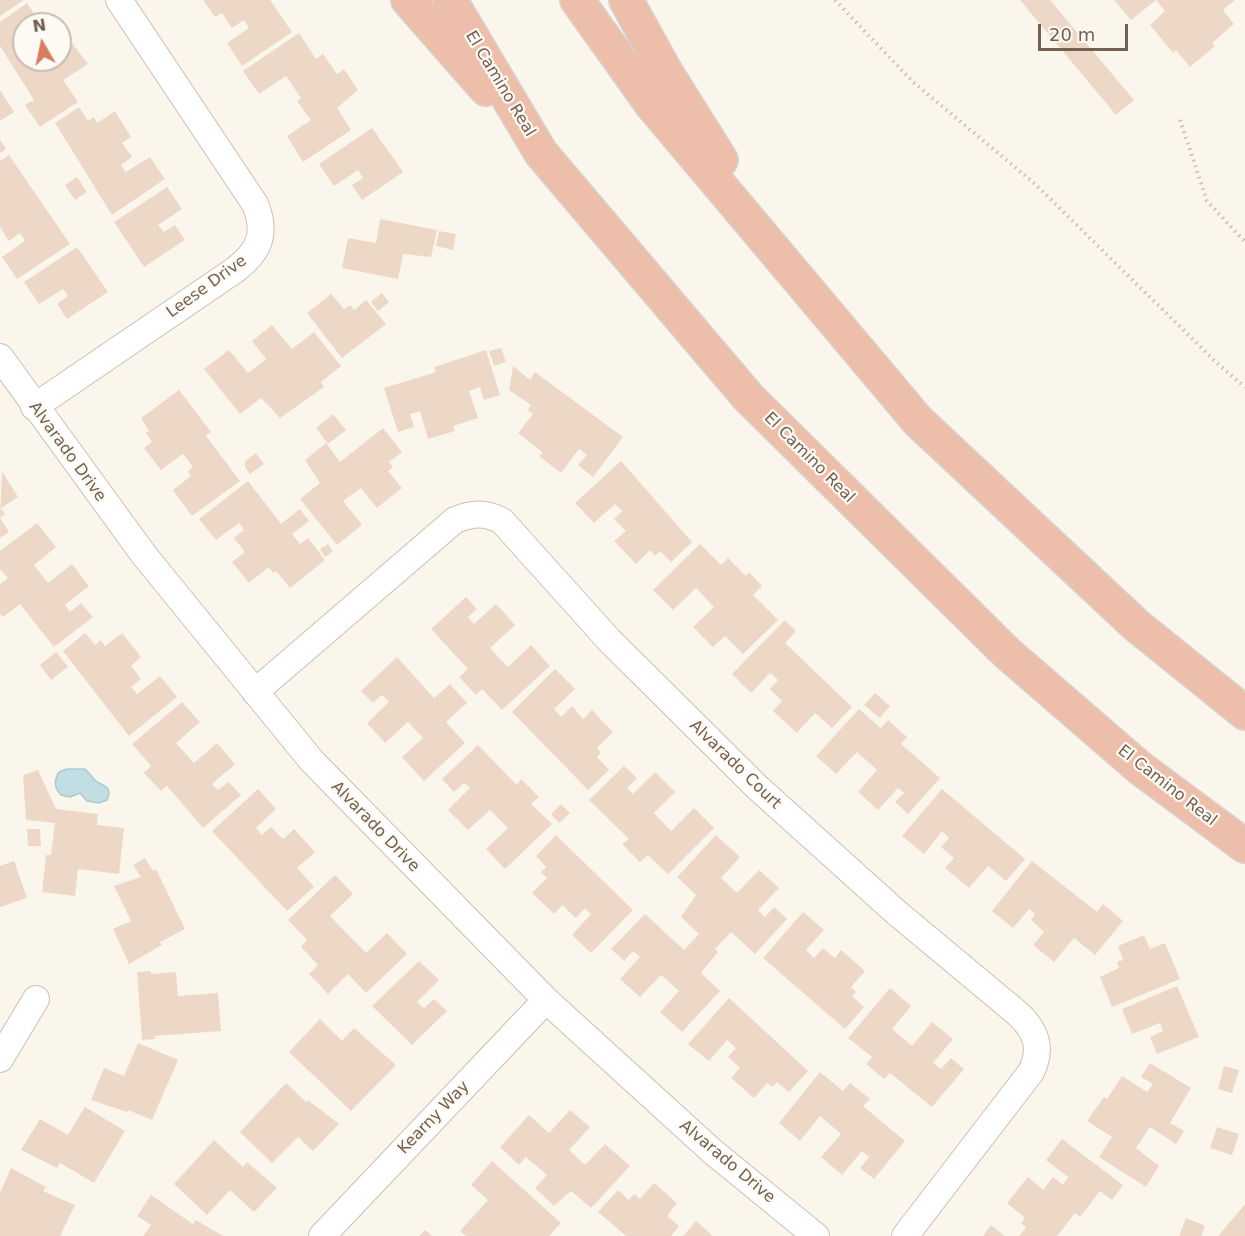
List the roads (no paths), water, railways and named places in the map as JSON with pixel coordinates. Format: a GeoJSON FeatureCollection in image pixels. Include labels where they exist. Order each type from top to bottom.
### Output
{"type":"FeatureCollection","features":[{"type":"Feature","properties":{"kind":"highway"},"geometry":{"type":"LineString","coordinates":[[408,0],[541,153]]}},
{"type":"Feature","properties":{"kind":"highway","name":"El Camino Real"},"geometry":{"type":"LineString","coordinates":[[450,0],[541,153],[748,397],[1007,653],[1140,768],[1245,846]]}},
{"type":"Feature","properties":{"kind":"highway"},"geometry":{"type":"LineString","coordinates":[[577,0],[652,105],[918,421],[1136,625],[1245,713]]}},
{"type":"Feature","properties":{"kind":"highway"},"geometry":{"type":"LineString","coordinates":[[626,0],[663,69],[786,266]]}},
{"type":"Feature","properties":{"kind":"street","name":"Leese Drive"},"geometry":{"type":"LineString","coordinates":[[34,407],[235,270],[248,260],[261,239],[262,227],[255,204],[119,0]]}},
{"type":"Feature","properties":{"kind":"street","name":"Alvarado Drive"},"geometry":{"type":"LineString","coordinates":[[0,357],[34,407],[144,555],[311,760],[373,826],[546,1000],[713,1152],[816,1236]]}},
{"type":"Feature","properties":{"kind":"street","name":"Alvarado Court"},"geometry":{"type":"LineString","coordinates":[[255,692],[455,520],[477,514],[490,515],[502,521],[609,640],[757,787],[888,905],[1017,1013],[1034,1032],[1038,1050],[1031,1072],[904,1236]]}},
{"type":"Feature","properties":{"kind":"street"},"geometry":{"type":"LineString","coordinates":[[0,1059],[36,999]]}},
{"type":"Feature","properties":{"kind":"street","name":"Kearny Way"},"geometry":{"type":"LineString","coordinates":[[322,1236],[546,1000]]}},
{"type":"Feature","properties":{"kind":"water"},"geometry":{"type":"Polygon","coordinates":[[[67,769],[85,769],[96,781],[108,789],[107,800],[99,803],[87,801],[80,793],[70,797],[61,795],[55,784],[56,778],[59,772],[67,769]]]}}]}
